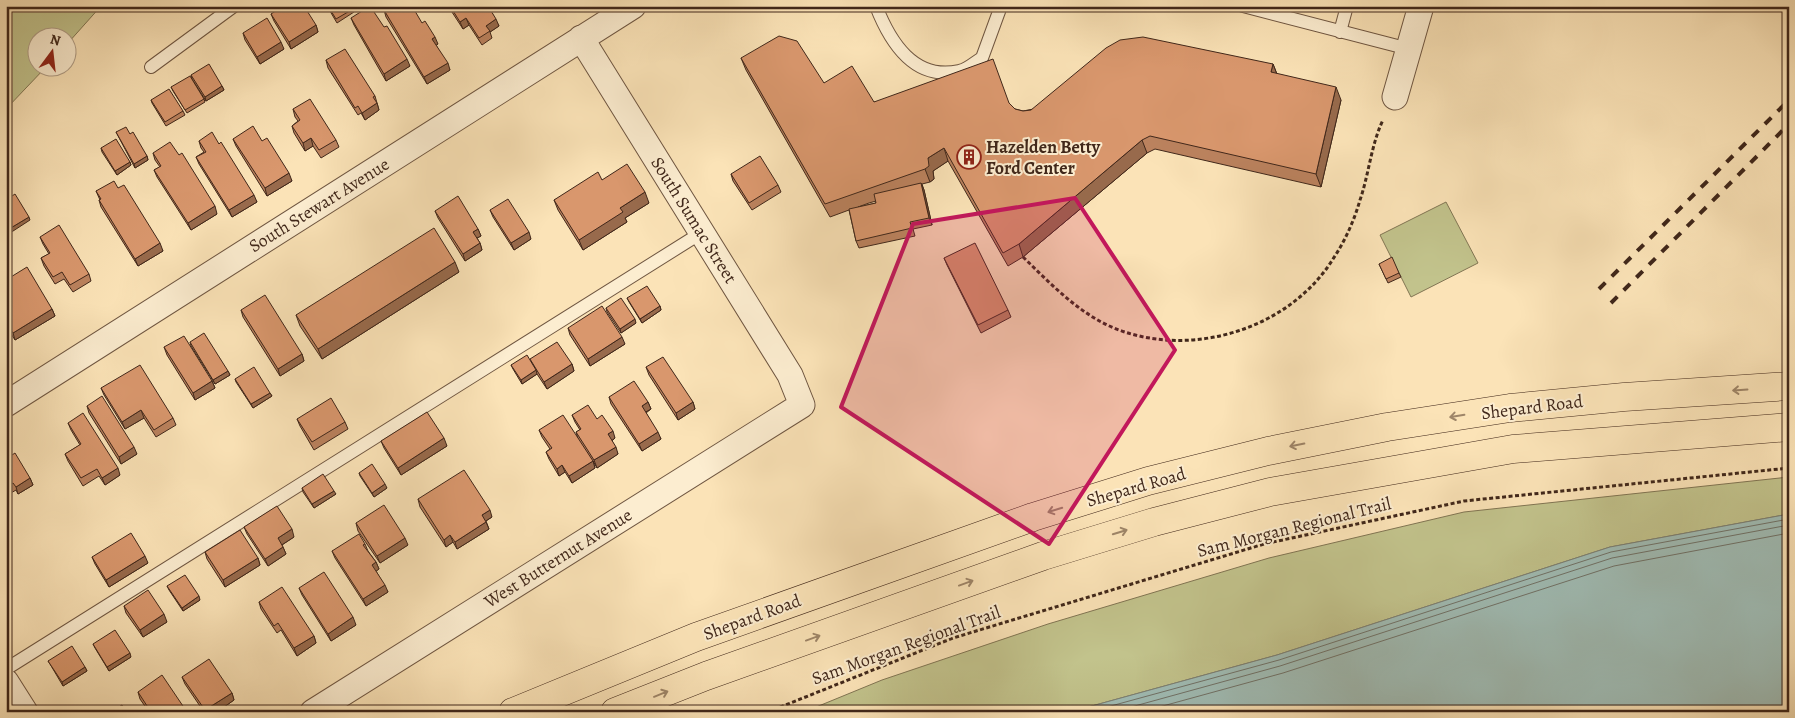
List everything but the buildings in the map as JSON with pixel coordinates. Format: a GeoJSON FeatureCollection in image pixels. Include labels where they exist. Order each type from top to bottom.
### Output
{"type":"FeatureCollection","features":[{"type":"Feature","properties":{"kind":"highway","name":"Shepard Road"},"geometry":{"type":"LineString","coordinates":[[513,712],[696,637],[1033,517],[1148,482],[1268,450],[1388,427],[1510,408],[1624,397],[1789,386]]}},
{"type":"Feature","properties":{"kind":"highway"},"geometry":{"type":"LineString","coordinates":[[615,712],[706,676],[1043,556],[1154,522],[1270,492],[1513,449],[1789,427]]}},
{"type":"Feature","properties":{"kind":"street","name":"South Stewart Avenue"},"geometry":{"type":"LineString","coordinates":[[6,404],[633,6]]}},
{"type":"Feature","properties":{"kind":"street"},"geometry":{"type":"LineString","coordinates":[[1395,98],[1421,6]]}},
{"type":"Feature","properties":{"kind":"street","name":"South Sumac Street"},"geometry":{"type":"LineString","coordinates":[[581,38],[790,375],[802,405]]}},
{"type":"Feature","properties":{"kind":"street","name":"West Butternut Avenue"},"geometry":{"type":"LineString","coordinates":[[314,712],[802,405]]}},
{"type":"Feature","properties":{"kind":"street"},"geometry":{"type":"LineString","coordinates":[[6,682],[26,712]]}},
{"type":"Feature","properties":{"kind":"lane"},"geometry":{"type":"LineString","coordinates":[[151,67],[234,6]]}},
{"type":"Feature","properties":{"kind":"lane"},"geometry":{"type":"LineString","coordinates":[[876,6],[884,28],[907,58],[930,72],[960,71],[982,58],[1001,6]]}},
{"type":"Feature","properties":{"kind":"lane"},"geometry":{"type":"LineString","coordinates":[[1243,6],[1409,49]]}},
{"type":"Feature","properties":{"kind":"lane"},"geometry":{"type":"LineString","coordinates":[[1340,32],[1347,6]]}},
{"type":"Feature","properties":{"kind":"lane"},"geometry":{"type":"LineString","coordinates":[[6,669],[702,233]]}},
{"type":"Feature","properties":{"kind":"path"},"geometry":{"type":"LineString","coordinates":[[1023,257],[1057,291],[1086,314],[1119,330],[1145,337],[1191,342],[1226,336],[1268,319],[1299,298],[1317,281],[1333,260],[1347,235],[1360,200],[1382,122],[1395,98]]}},
{"type":"Feature","properties":{"kind":"path","name":"Sam Morgan Regional Trail"},"geometry":{"type":"LineString","coordinates":[[768,712],[953,638],[1264,544],[1464,501],[1789,468]]}},
{"type":"Feature","properties":{"kind":"highlighted area"},"geometry":{"type":"Polygon","coordinates":[[[1075,198],[1175,350],[1049,544],[841,407],[913,224],[1075,198]]]}},
{"type":"Feature","properties":{"kind":"green space"},"geometry":{"type":"Polygon","coordinates":[[[6,6],[101,6],[78,32],[78,28],[28,28],[28,78],[35,78],[6,109],[6,6]]]}},
{"type":"Feature","properties":{"kind":"green space"},"geometry":{"type":"Polygon","coordinates":[[[1446,202],[1478,263],[1411,297],[1380,235],[1446,202]]]}},
{"type":"Feature","properties":{"kind":"green space"},"geometry":{"type":"Polygon","coordinates":[[[1789,477],[1789,514],[1610,547],[1277,655],[1070,712],[804,712],[882,680],[1048,624],[1269,558],[1464,512],[1789,477]]]}},
{"type":"Feature","properties":{"kind":"water"},"geometry":{"type":"Polygon","coordinates":[[[1789,514],[1789,712],[1070,712],[1277,655],[1610,547],[1789,514]]]}},
{"type":"Feature","properties":{"kind":"railway"},"geometry":{"type":"LineString","coordinates":[[1599,289],[1789,100]]}},
{"type":"Feature","properties":{"kind":"railway"},"geometry":{"type":"LineString","coordinates":[[1611,303],[1789,124]]}},
{"type":"Feature","properties":{"kind":"place","name":"Hazelden Betty Ford Center"},"geometry":{"type":"Point","coordinates":[969,157]}}]}
